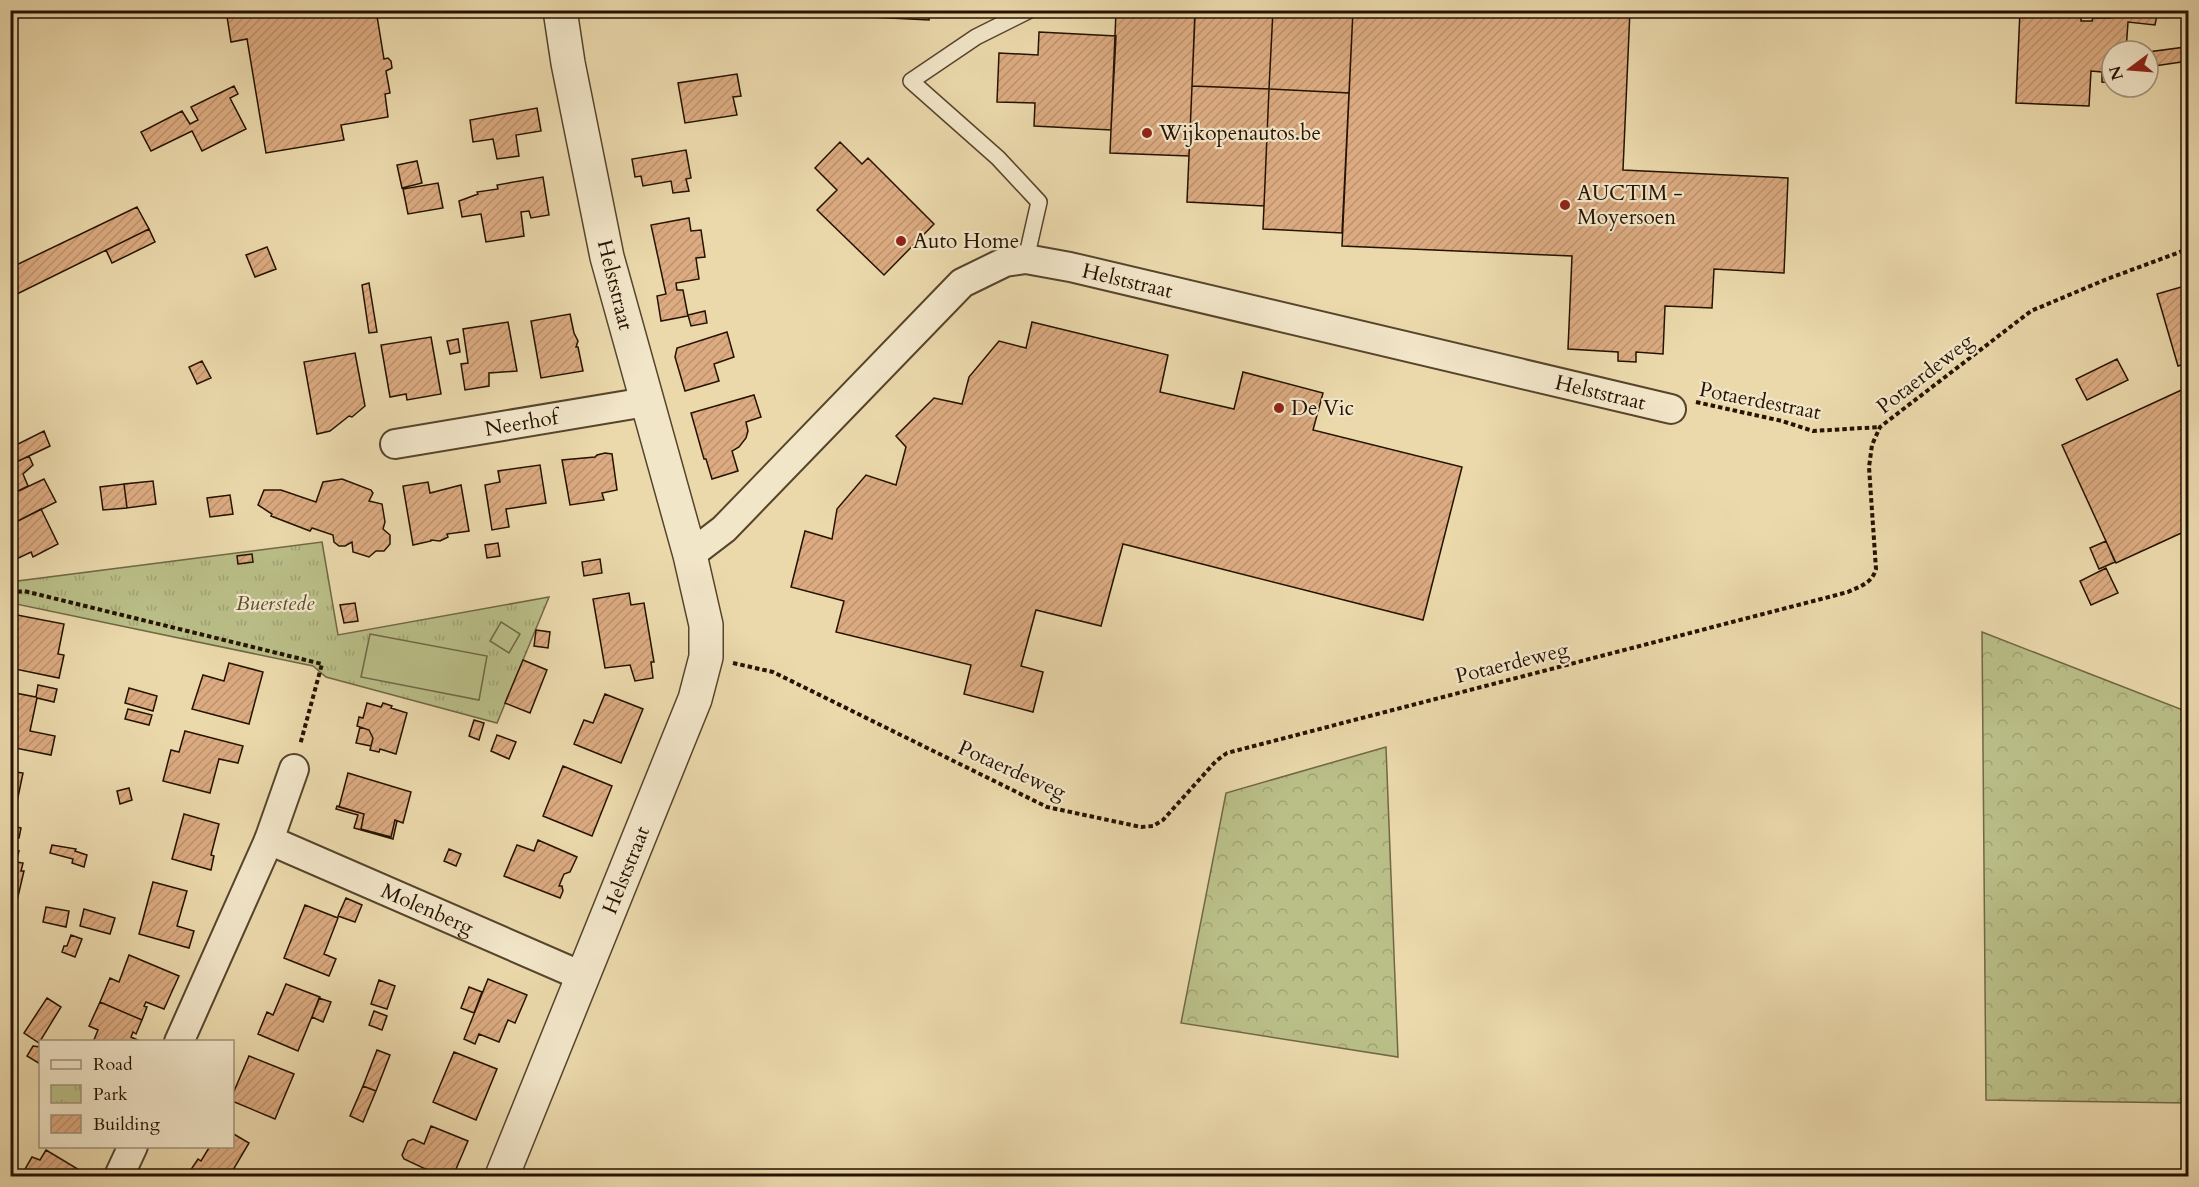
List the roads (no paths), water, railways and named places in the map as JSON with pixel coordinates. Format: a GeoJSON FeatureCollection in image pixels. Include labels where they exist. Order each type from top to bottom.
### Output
{"type":"FeatureCollection","features":[{"type":"Feature","properties":{"kind":"street","name":"Helststraat"},"geometry":{"type":"LineString","coordinates":[[501,1176],[695,699],[706,657],[706,625],[690,555],[607,257],[568,63],[560,10]]}},
{"type":"Feature","properties":{"kind":"street","name":"Helststraat"},"geometry":{"type":"LineString","coordinates":[[690,555],[724,529],[962,283],[1005,262],[1026,259],[1070,267],[1671,409]]}},
{"type":"Feature","properties":{"kind":"street","name":"Neerhof"},"geometry":{"type":"LineString","coordinates":[[395,444],[646,402]]}},
{"type":"Feature","properties":{"kind":"street"},"geometry":{"type":"LineString","coordinates":[[179,1040],[269,840],[294,769]]}},
{"type":"Feature","properties":{"kind":"street","name":"Molenberg"},"geometry":{"type":"LineString","coordinates":[[269,840],[584,976]]}},
{"type":"Feature","properties":{"kind":"street"},"geometry":{"type":"LineString","coordinates":[[119,1176],[132,1148]]}},
{"type":"Feature","properties":{"kind":"lane"},"geometry":{"type":"LineString","coordinates":[[1026,259],[1039,202],[998,158],[911,81],[976,37],[1030,10]]}},
{"type":"Feature","properties":{"kind":"place","name":"Wijkopenautos.be"},"geometry":{"type":"Point","coordinates":[1147,133]}},
{"type":"Feature","properties":{"kind":"place","name":"AUCTIM - Moyersoen"},"geometry":{"type":"Point","coordinates":[1565,205]}},
{"type":"Feature","properties":{"kind":"place","name":"Auto Home"},"geometry":{"type":"Point","coordinates":[901,241]}},
{"type":"Feature","properties":{"kind":"place","name":"De Vic"},"geometry":{"type":"Point","coordinates":[1279,408]}},
{"type":"Feature","properties":{"kind":"park label","name":"Buerstede"},"geometry":{"type":"Point","coordinates":[275,603]}}]}
